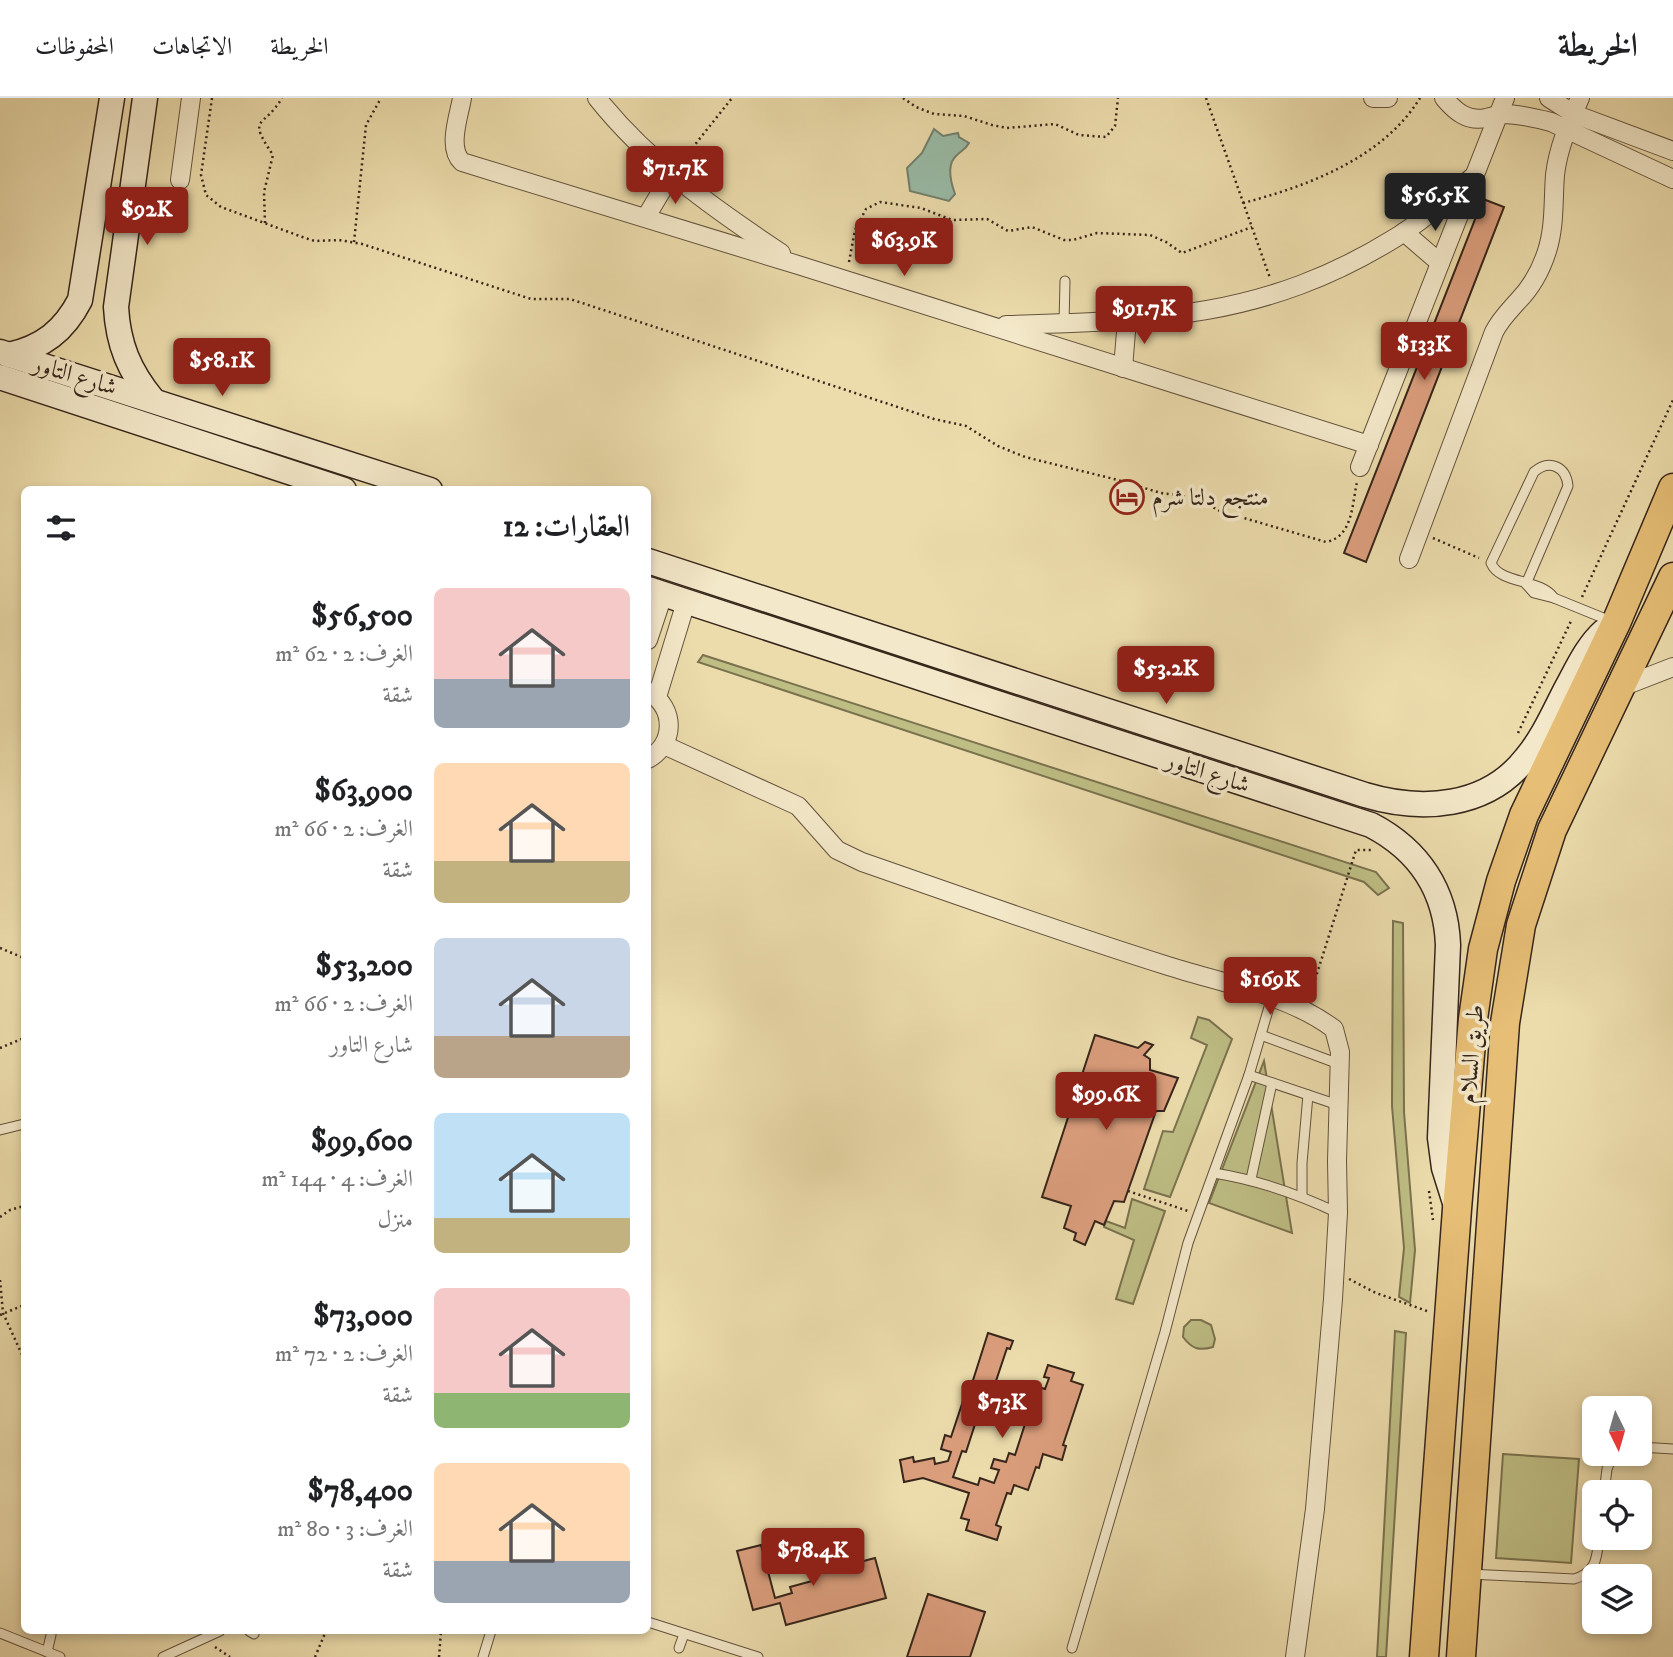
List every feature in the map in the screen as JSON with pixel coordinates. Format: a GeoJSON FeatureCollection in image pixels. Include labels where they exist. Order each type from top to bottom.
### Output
{"type":"FeatureCollection","features":[{"type":"Feature","properties":{"kind":"main road"},"geometry":{"type":"LineString","coordinates":[[3,361],[45,342],[60,331],[72,317],[80,300],[112,98]]}},
{"type":"Feature","properties":{"kind":"main road"},"geometry":{"type":"LineString","coordinates":[[145,98],[116,307],[117,328],[129,366],[153,400]]}},
{"type":"Feature","properties":{"kind":"main road","name":"شارع التاور"},"geometry":{"type":"LineString","coordinates":[[3,361],[153,400],[418,486]]}},
{"type":"Feature","properties":{"kind":"main road","name":"شارع التاور"},"geometry":{"type":"LineString","coordinates":[[3,361],[333,486]]}},
{"type":"Feature","properties":{"kind":"main road","name":"طريق السلام"},"geometry":{"type":"LineString","coordinates":[[1424,1657],[1473,1019],[1479,972],[1491,915],[1524,815],[1616,623],[1673,488]]}},
{"type":"Feature","properties":{"kind":"main road","name":"شارع التاور"},"geometry":{"type":"LineString","coordinates":[[651,562],[1337,786],[1382,800],[1408,804],[1451,802],[1488,792],[1502,783],[1535,746],[1588,649],[1601,634],[1616,623]]}},
{"type":"Feature","properties":{"kind":"main road","name":"طريق السلام"},"geometry":{"type":"LineString","coordinates":[[1461,1657],[1505,1023],[1513,968],[1530,892],[1552,830],[1673,577]]}},
{"type":"Feature","properties":{"kind":"main road","name":"شارع التاور"},"geometry":{"type":"LineString","coordinates":[[666,595],[1371,825],[1410,851],[1436,888],[1445,916],[1448,945],[1440,1138],[1444,1168],[1457,1209]]}},
{"type":"Feature","properties":{"kind":"main road"},"geometry":{"type":"LineString","coordinates":[[1329,811],[1337,786]]}},
{"type":"Feature","properties":{"kind":"street"},"geometry":{"type":"LineString","coordinates":[[180,180],[191,98]]}},
{"type":"Feature","properties":{"kind":"street"},"geometry":{"type":"LineString","coordinates":[[462,98],[454,148],[462,162],[845,279],[1369,445]]}},
{"type":"Feature","properties":{"kind":"street"},"geometry":{"type":"LineString","coordinates":[[1373,98],[1388,98]]}},
{"type":"Feature","properties":{"kind":"street"},"geometry":{"type":"LineString","coordinates":[[1444,98],[1458,112],[1472,118],[1490,118],[1502,106]]}},
{"type":"Feature","properties":{"kind":"street"},"geometry":{"type":"LineString","coordinates":[[1549,98],[1673,179]]}},
{"type":"Feature","properties":{"kind":"street"},"geometry":{"type":"LineString","coordinates":[[601,100],[623,128],[671,175],[732,221],[798,265]]}},
{"type":"Feature","properties":{"kind":"street"},"geometry":{"type":"LineString","coordinates":[[1502,106],[1535,118],[1574,113],[1673,151]]}},
{"type":"Feature","properties":{"kind":"street"},"geometry":{"type":"LineString","coordinates":[[1360,467],[1502,106]]}},
{"type":"Feature","properties":{"kind":"street"},"geometry":{"type":"LineString","coordinates":[[1409,559],[1494,332],[1505,314],[1527,291],[1545,256],[1552,230],[1558,160],[1574,113]]}},
{"type":"Feature","properties":{"kind":"street"},"geometry":{"type":"LineString","coordinates":[[646,217],[671,175]]}},
{"type":"Feature","properties":{"kind":"street"},"geometry":{"type":"LineString","coordinates":[[992,325],[1127,320],[1210,311],[1275,294],[1336,270],[1404,232],[1428,216],[1475,175]]}},
{"type":"Feature","properties":{"kind":"street"},"geometry":{"type":"LineString","coordinates":[[1404,232],[1440,264]]}},
{"type":"Feature","properties":{"kind":"street"},"geometry":{"type":"LineString","coordinates":[[1123,368],[1127,320]]}},
{"type":"Feature","properties":{"kind":"street"},"geometry":{"type":"LineString","coordinates":[[651,632],[666,595]]}},
{"type":"Feature","properties":{"kind":"street"},"geometry":{"type":"LineString","coordinates":[[651,758],[664,745],[669,734],[670,723],[663,705],[652,694],[666,595]]}},
{"type":"Feature","properties":{"kind":"street"},"geometry":{"type":"LineString","coordinates":[[1619,688],[1673,667]]}},
{"type":"Feature","properties":{"kind":"street"},"geometry":{"type":"LineString","coordinates":[[664,745],[798,806],[837,850],[862,862],[1151,961],[1272,997],[1320,1018],[1334,1029],[1340,1052],[1334,1299],[1320,1463],[1295,1657]]}},
{"type":"Feature","properties":{"kind":"lane"},"geometry":{"type":"LineString","coordinates":[[1064,323],[1065,281]]}},
{"type":"Feature","properties":{"kind":"lane"},"geometry":{"type":"LineString","coordinates":[[1526,584],[1568,486],[1563,471],[1548,464],[1540,466],[1534,472],[1491,563],[1496,570],[1526,584],[1534,593],[1554,598],[1616,623]]}},
{"type":"Feature","properties":{"kind":"lane"},"geometry":{"type":"LineString","coordinates":[[1072,1648],[1165,1332],[1188,1243],[1249,1075],[1272,997]]}},
{"type":"Feature","properties":{"kind":"lane"},"geometry":{"type":"LineString","coordinates":[[1261,1035],[1339,1064]]}},
{"type":"Feature","properties":{"kind":"lane"},"geometry":{"type":"LineString","coordinates":[[1249,1075],[1338,1105]]}},
{"type":"Feature","properties":{"kind":"lane"},"geometry":{"type":"LineString","coordinates":[[1251,1179],[1272,1083]]}},
{"type":"Feature","properties":{"kind":"lane"},"geometry":{"type":"LineString","coordinates":[[1302,1196],[1307,1095]]}},
{"type":"Feature","properties":{"kind":"lane"},"geometry":{"type":"LineString","coordinates":[[0,1130],[21,1125]]}},
{"type":"Feature","properties":{"kind":"lane"},"geometry":{"type":"LineString","coordinates":[[1214,1173],[1251,1179],[1302,1196],[1338,1213]]}},
{"type":"Feature","properties":{"kind":"lane"},"geometry":{"type":"LineString","coordinates":[[1652,1448],[1673,1449]]}},
{"type":"Feature","properties":{"kind":"lane"},"geometry":{"type":"LineString","coordinates":[[1467,1573],[1574,1579],[1583,1577],[1595,1564],[1597,1550]]}},
{"type":"Feature","properties":{"kind":"lane"},"geometry":{"type":"LineString","coordinates":[[651,1623],[758,1657]]}},
{"type":"Feature","properties":{"kind":"lane"},"geometry":{"type":"LineString","coordinates":[[0,1633],[60,1657]]}},
{"type":"Feature","properties":{"kind":"lane"},"geometry":{"type":"LineString","coordinates":[[163,1657],[215,1634]]}},
{"type":"Feature","properties":{"kind":"lane"},"geometry":{"type":"LineString","coordinates":[[482,1657],[490,1634]]}},
{"type":"Feature","properties":{"kind":"lane"},"geometry":{"type":"LineString","coordinates":[[679,1648],[684,1634]]}},
{"type":"Feature","properties":{"kind":"lane"},"geometry":{"type":"LineString","coordinates":[[47,1652],[51,1635]]}},
{"type":"Feature","properties":{"kind":"path"},"geometry":{"type":"LineString","coordinates":[[212,98],[201,175],[203,189],[210,200],[221,207],[310,240],[354,242],[531,299],[570,299],[934,419],[966,426],[998,446],[1026,457],[1161,493],[1196,498],[1220,511],[1326,542],[1338,538],[1346,530],[1360,467]]}},
{"type":"Feature","properties":{"kind":"path"},"geometry":{"type":"LineString","coordinates":[[265,223],[264,192],[272,155],[258,128],[262,119],[273,111],[282,98]]}},
{"type":"Feature","properties":{"kind":"path"},"geometry":{"type":"LineString","coordinates":[[354,242],[366,125],[381,98]]}},
{"type":"Feature","properties":{"kind":"path"},"geometry":{"type":"LineString","coordinates":[[671,175],[732,98]]}},
{"type":"Feature","properties":{"kind":"path"},"geometry":{"type":"LineString","coordinates":[[903,98],[915,107],[934,114],[964,116],[1007,128],[1055,124],[1079,135],[1106,137],[1115,126],[1118,98]]}},
{"type":"Feature","properties":{"kind":"path"},"geometry":{"type":"LineString","coordinates":[[1206,98],[1275,294]]}},
{"type":"Feature","properties":{"kind":"path"},"geometry":{"type":"LineString","coordinates":[[1243,203],[1300,185],[1354,159],[1395,128],[1420,98]]}},
{"type":"Feature","properties":{"kind":"path"},"geometry":{"type":"LineString","coordinates":[[845,279],[855,230],[866,209],[880,202],[921,208],[952,220],[987,219],[1008,231],[1032,227],[1064,240],[1097,233],[1150,235],[1182,253],[1252,227]]}},
{"type":"Feature","properties":{"kind":"path"},"geometry":{"type":"LineString","coordinates":[[1419,532],[1491,563]]}},
{"type":"Feature","properties":{"kind":"path"},"geometry":{"type":"LineString","coordinates":[[1297,1007],[1314,983],[1356,850],[1375,850],[1385,832]]}},
{"type":"Feature","properties":{"kind":"path"},"geometry":{"type":"LineString","coordinates":[[0,948],[21,957]]}},
{"type":"Feature","properties":{"kind":"path"},"geometry":{"type":"LineString","coordinates":[[0,1048],[21,1039]]}},
{"type":"Feature","properties":{"kind":"path"},"geometry":{"type":"LineString","coordinates":[[1128,1191],[1197,1214]]}},
{"type":"Feature","properties":{"kind":"path"},"geometry":{"type":"LineString","coordinates":[[0,1217],[21,1207]]}},
{"type":"Feature","properties":{"kind":"path"},"geometry":{"type":"LineString","coordinates":[[0,1280],[1,1314],[21,1353]]}},
{"type":"Feature","properties":{"kind":"path"},"geometry":{"type":"LineString","coordinates":[[1362,1285],[1417,1310],[1437,1313]]}},
{"type":"Feature","properties":{"kind":"path"},"geometry":{"type":"LineString","coordinates":[[1,1314],[21,1306]]}},
{"type":"Feature","properties":{"kind":"path"},"geometry":{"type":"LineString","coordinates":[[315,1657],[325,1634]]}},
{"type":"Feature","properties":{"kind":"path"},"geometry":{"type":"LineString","coordinates":[[439,1657],[441,1634]]}},
{"type":"Feature","properties":{"kind":"path"},"geometry":{"type":"LineString","coordinates":[[208,1638],[220,1652],[230,1657]]}},
{"type":"Feature","properties":{"kind":"green space"},"geometry":{"type":"Polygon","coordinates":[[[703,655],[1376,872],[1389,888],[1378,895],[1364,882],[698,662],[703,655]]]}},
{"type":"Feature","properties":{"kind":"green space"},"geometry":{"type":"Polygon","coordinates":[[[1393,921],[1403,923],[1404,1112],[1415,1250],[1410,1303],[1399,1297],[1404,1248],[1392,1106],[1393,921]]]}},
{"type":"Feature","properties":{"kind":"green space"},"geometry":{"type":"Polygon","coordinates":[[[1198,1017],[1209,1020],[1232,1039],[1170,1197],[1144,1189],[1163,1131],[1173,1132],[1207,1045],[1191,1038],[1198,1017]]]}},
{"type":"Feature","properties":{"kind":"green space"},"geometry":{"type":"Polygon","coordinates":[[[1264,1061],[1292,1233],[1209,1203],[1264,1061]]]}},
{"type":"Feature","properties":{"kind":"green space"},"geometry":{"type":"Polygon","coordinates":[[[1132,1199],[1165,1211],[1133,1304],[1116,1299],[1134,1240],[1104,1227],[1106,1221],[1125,1228],[1132,1199]]]}},
{"type":"Feature","properties":{"kind":"green space"},"geometry":{"type":"Polygon","coordinates":[[[1191,1320],[1201,1320],[1211,1325],[1215,1339],[1213,1347],[1196,1348],[1183,1337],[1184,1327],[1191,1320]]]}},
{"type":"Feature","properties":{"kind":"green space"},"geometry":{"type":"Polygon","coordinates":[[[1395,1331],[1406,1333],[1386,1657],[1377,1657],[1395,1331]]]}},
{"type":"Feature","properties":{"kind":"green space"},"geometry":{"type":"Polygon","coordinates":[[[1503,1454],[1579,1459],[1571,1563],[1496,1558],[1503,1454]]]}},
{"type":"Feature","properties":{"kind":"shaded area"},"geometry":{"type":"Polygon","coordinates":[[[934,129],[943,136],[958,133],[959,137],[969,143],[951,163],[955,194],[949,201],[910,191],[907,168],[922,153],[934,129]]]}},
{"type":"Feature","properties":{"kind":"building"},"geometry":{"type":"Polygon","coordinates":[[[1483,199],[1504,207],[1366,562],[1344,553],[1483,199]]]}},
{"type":"Feature","properties":{"kind":"building"},"geometry":{"type":"Polygon","coordinates":[[[1095,1035],[1138,1048],[1145,1042],[1153,1045],[1144,1055],[1150,1059],[1150,1070],[1178,1078],[1164,1111],[1156,1111],[1124,1202],[1114,1201],[1104,1225],[1095,1221],[1085,1245],[1074,1240],[1076,1233],[1064,1228],[1071,1206],[1042,1197],[1095,1035]]]}},
{"type":"Feature","properties":{"kind":"building"},"geometry":{"type":"Polygon","coordinates":[[[988,1333],[1013,1341],[1010,1349],[1007,1348],[984,1417],[978,1415],[966,1452],[962,1451],[953,1477],[978,1485],[980,1478],[994,1483],[999,1470],[991,1468],[994,1459],[1006,1462],[1009,1453],[1015,1455],[1026,1421],[1033,1423],[1036,1413],[1031,1411],[1038,1387],[1045,1389],[1049,1378],[1044,1377],[1048,1365],[1074,1373],[1071,1381],[1083,1385],[1063,1445],[1066,1446],[1062,1460],[1043,1454],[1028,1490],[1014,1485],[1011,1494],[1007,1493],[996,1525],[1001,1527],[997,1540],[966,1530],[969,1520],[961,1518],[969,1493],[923,1478],[904,1482],[900,1460],[913,1457],[914,1462],[934,1458],[935,1464],[948,1461],[951,1452],[941,1449],[945,1435],[951,1437],[965,1395],[968,1396],[988,1333]]]}},
{"type":"Feature","properties":{"kind":"building"},"geometry":{"type":"Polygon","coordinates":[[[761,1545],[775,1598],[792,1593],[790,1587],[812,1581],[810,1575],[875,1558],[886,1598],[786,1625],[780,1603],[753,1610],[737,1551],[761,1545]]]}},
{"type":"Feature","properties":{"kind":"building"},"geometry":{"type":"Polygon","coordinates":[[[928,1594],[985,1612],[970,1657],[907,1657],[928,1594]]]}},
{"type":"Feature","properties":{"kind":"place","name":"منتجع دلتا شرم"},"geometry":{"type":"Point","coordinates":[1127,497]}}]}
